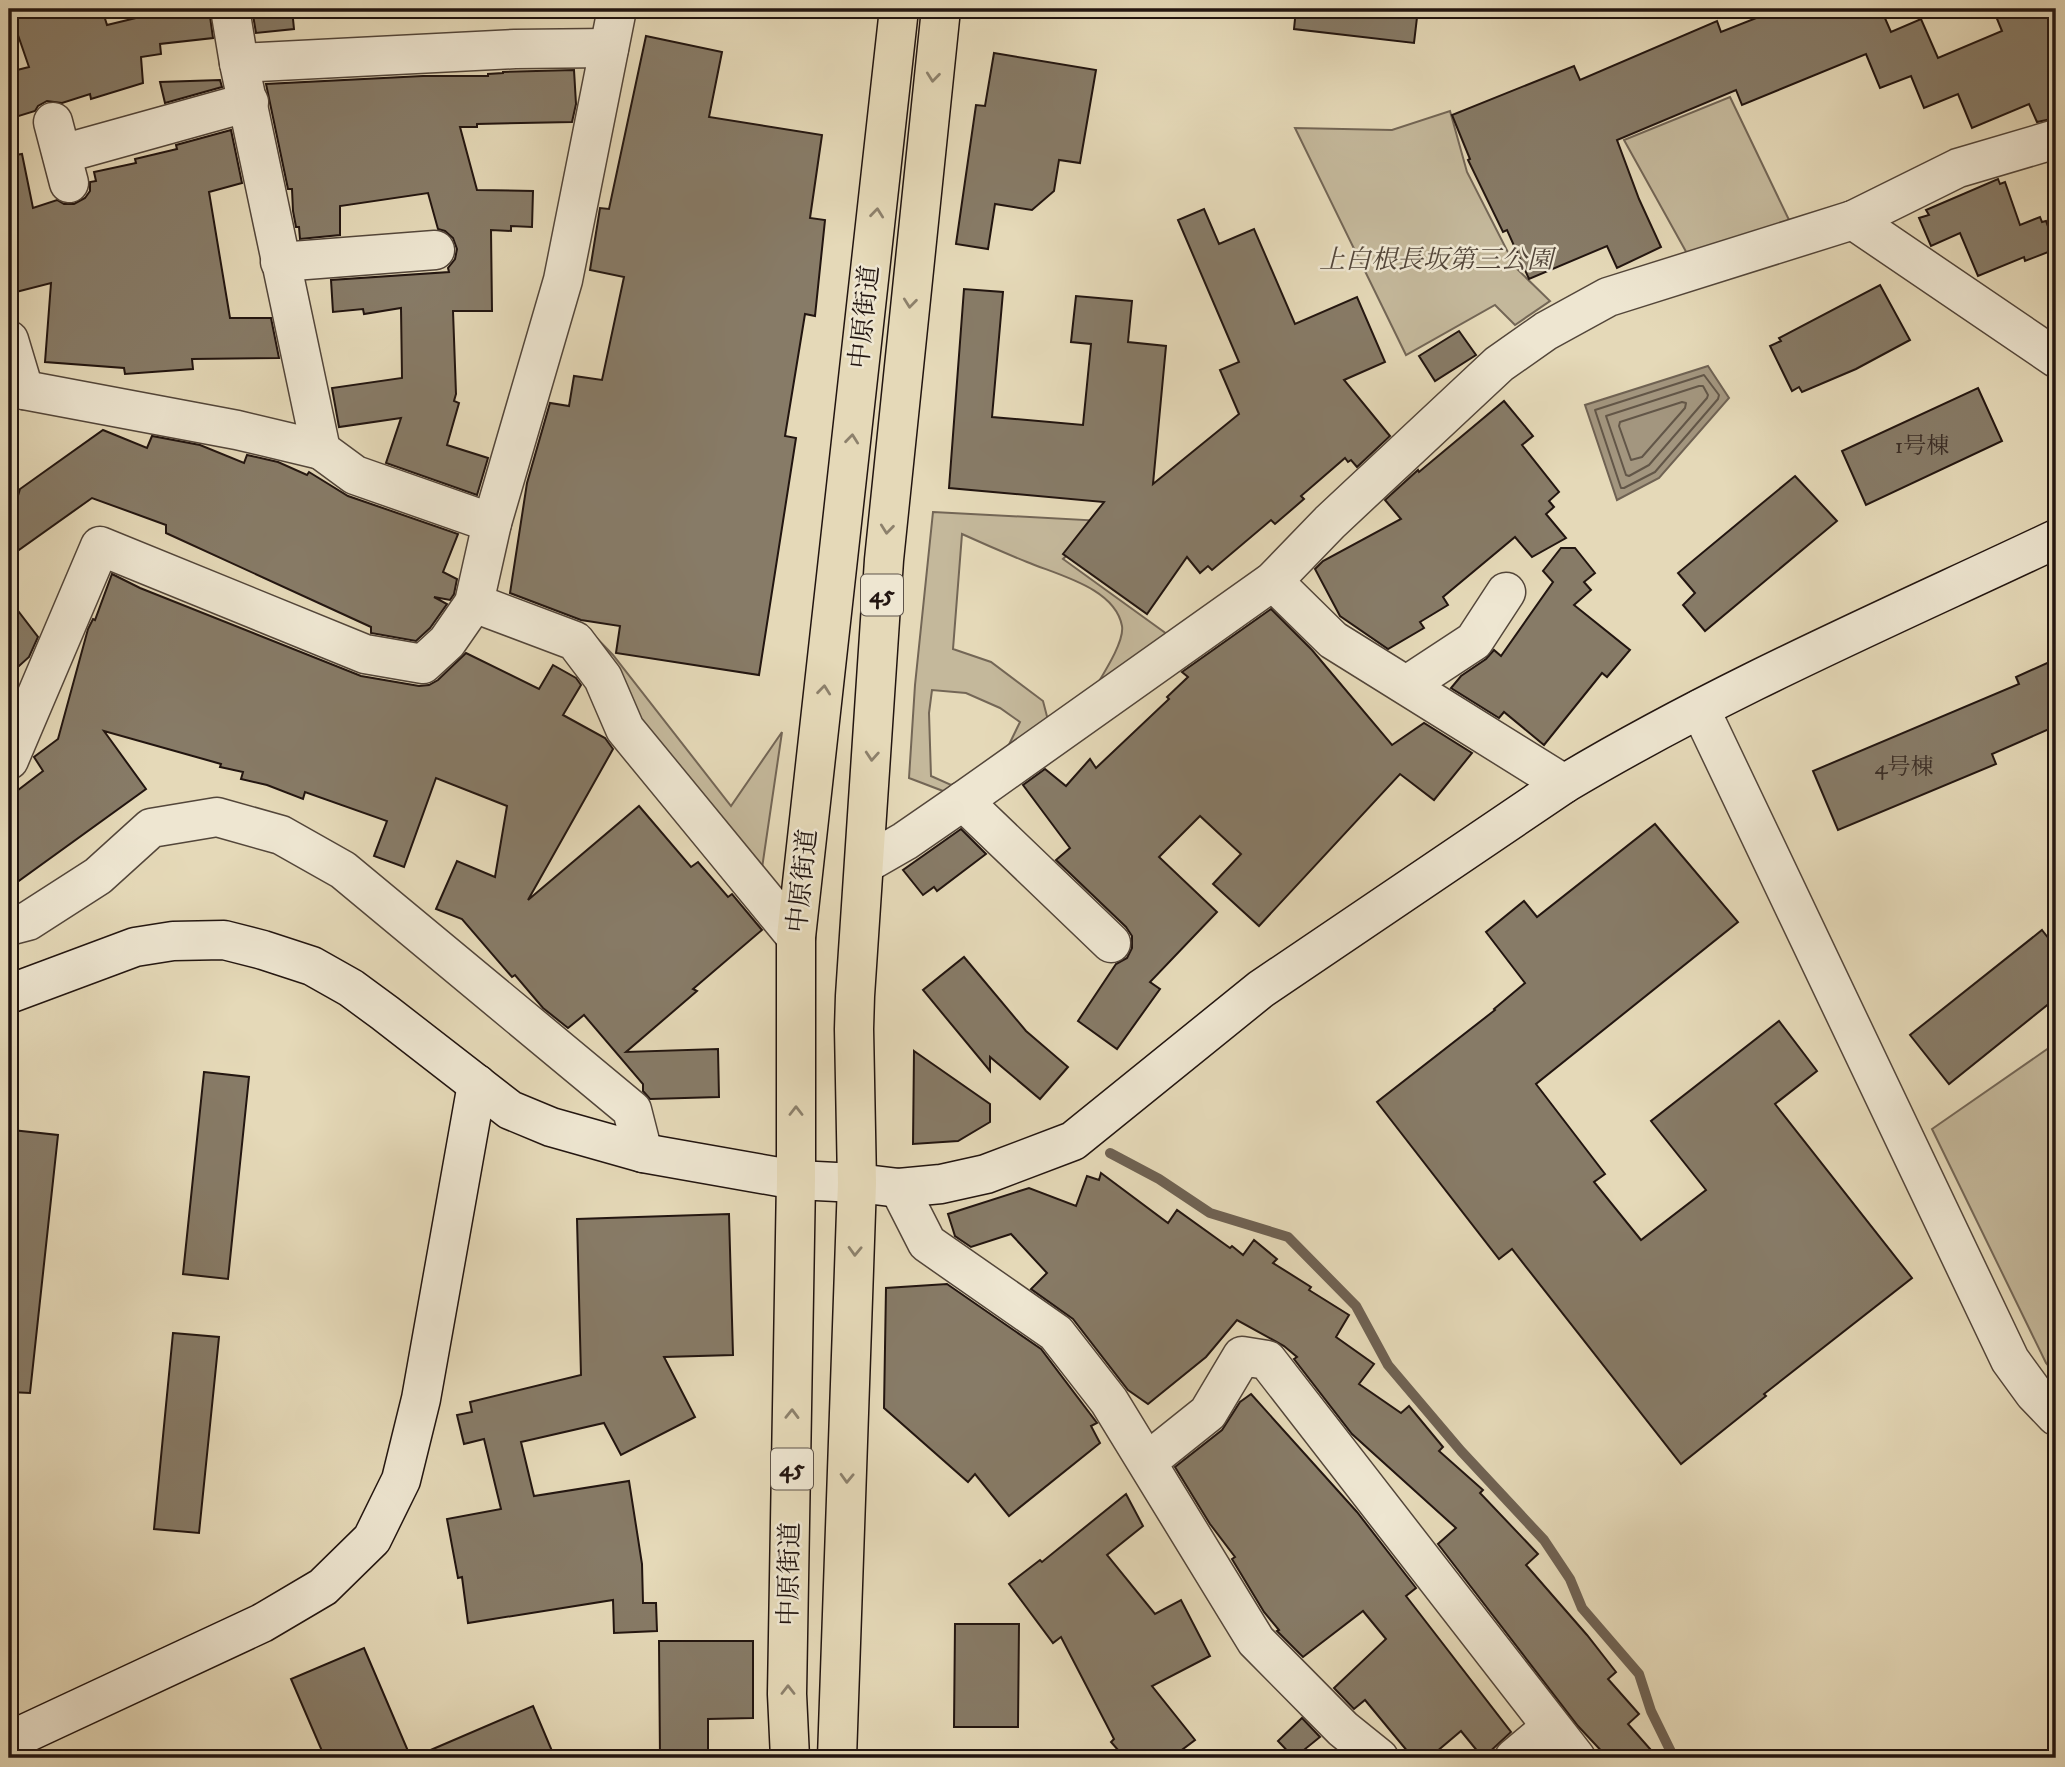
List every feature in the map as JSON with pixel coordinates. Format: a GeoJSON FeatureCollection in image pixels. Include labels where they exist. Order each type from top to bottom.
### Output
{"type":"FeatureCollection","features":[{"type":"Feature","properties":{"kind":"main road","name":"中原街道"},"geometry":{"type":"LineString","coordinates":[[790,1758],[787,1694],[796,1180],[796,937],[899,9]]}},
{"type":"Feature","properties":{"kind":"main road","name":"中原街道"},"geometry":{"type":"LineString","coordinates":[[837,1758],[857,1183],[854,1029],[884,560],[940,9]]}},
{"type":"Feature","properties":{"kind":"street"},"geometry":{"type":"LineString","coordinates":[[230,9],[239,64],[321,450]]}},
{"type":"Feature","properties":{"kind":"street"},"geometry":{"type":"LineString","coordinates":[[9,760],[13,754],[17,711],[100,546],[365,654],[423,664],[447,642],[474,603],[492,523],[563,281],[617,9]]}},
{"type":"Feature","properties":{"kind":"street"},"geometry":{"type":"LineString","coordinates":[[239,64],[515,49],[609,48]]}},
{"type":"Feature","properties":{"kind":"street"},"geometry":{"type":"LineString","coordinates":[[62,153],[249,102]]}},
{"type":"Feature","properties":{"kind":"street"},"geometry":{"type":"LineString","coordinates":[[865,864],[905,841],[963,801],[1273,581],[1330,522],[1499,364],[1546,331],[1608,297],[1853,220],[1958,168],[2056,139]]}},
{"type":"Feature","properties":{"kind":"street"},"geometry":{"type":"LineString","coordinates":[[1853,220],[2056,358]]}},
{"type":"Feature","properties":{"kind":"street"},"geometry":{"type":"LineString","coordinates":[[280,262],[435,250]]}},
{"type":"Feature","properties":{"kind":"street"},"geometry":{"type":"LineString","coordinates":[[9,340],[16,387],[237,430],[321,450],[355,475],[492,523]]}},
{"type":"Feature","properties":{"kind":"street"},"geometry":{"type":"LineString","coordinates":[[9,994],[135,947],[173,941],[225,940],[312,966],[351,988],[510,1110],[551,1127],[643,1153],[796,1180],[899,1188],[941,1184],[986,1174],[1073,1140],[1261,989],[1564,784],[1700,709],[2056,539]]}},
{"type":"Feature","properties":{"kind":"street"},"geometry":{"type":"LineString","coordinates":[[1273,581],[1333,640],[1564,784]]}},
{"type":"Feature","properties":{"kind":"street"},"geometry":{"type":"LineString","coordinates":[[1407,685],[1474,641],[1506,592]]}},
{"type":"Feature","properties":{"kind":"street"},"geometry":{"type":"LineString","coordinates":[[474,603],[575,640],[603,678],[625,729],[796,937]]}},
{"type":"Feature","properties":{"kind":"street"},"geometry":{"type":"LineString","coordinates":[[1700,709],[2010,1360],[2034,1393],[2056,1416]]}},
{"type":"Feature","properties":{"kind":"street"},"geometry":{"type":"LineString","coordinates":[[963,801],[1111,943]]}},
{"type":"Feature","properties":{"kind":"street"},"geometry":{"type":"LineString","coordinates":[[9,926],[28,921],[98,876],[150,828],[217,817],[281,835],[343,870],[632,1110],[643,1153]]}},
{"type":"Feature","properties":{"kind":"street"},"geometry":{"type":"LineString","coordinates":[[9,1741],[262,1623],[323,1587],[372,1539],[401,1480],[421,1399],[477,1084]]}},
{"type":"Feature","properties":{"kind":"street"},"geometry":{"type":"LineString","coordinates":[[899,1188],[927,1243],[1056,1333],[1109,1401],[1148,1461],[1256,1641],[1343,1729],[1379,1758]]}},
{"type":"Feature","properties":{"kind":"street"},"geometry":{"type":"LineString","coordinates":[[1148,1461],[1208,1413],[1242,1356],[1267,1360],[1576,1758]]}},
{"type":"Feature","properties":{"kind":"street"},"geometry":{"type":"LineString","coordinates":[[1514,1758],[1550,1727]]}},
{"type":"Feature","properties":{"kind":"green space"},"geometry":{"type":"Polygon","coordinates":[[[1730,97],[1790,222],[1689,257],[1624,140],[1730,97]]]}},
{"type":"Feature","properties":{"kind":"green space","name":"上白根長坂第三公園"},"geometry":{"type":"Polygon","coordinates":[[[1450,111],[1467,172],[1516,268],[1550,301],[1515,325],[1495,305],[1406,355],[1295,128],[1392,130],[1450,111]]]}},
{"type":"Feature","properties":{"kind":"green space"},"geometry":{"type":"Polygon","coordinates":[[[933,512],[1104,521],[1063,559],[1171,637],[1088,700],[1110,663],[1122,634],[1117,613],[1109,602],[1097,592],[1069,578],[962,534],[953,649],[991,662],[1043,701],[1049,724],[1002,759],[1020,722],[1000,708],[966,693],[932,690],[929,713],[931,776],[951,785],[977,773],[951,794],[909,778],[915,685],[933,512]]]}},
{"type":"Feature","properties":{"kind":"green space"},"geometry":{"type":"Polygon","coordinates":[[[584,625],[613,655],[731,806],[782,732],[761,875],[633,719],[584,625]]]}},
{"type":"Feature","properties":{"kind":"green space"},"geometry":{"type":"Polygon","coordinates":[[[2056,1043],[2056,1283],[2049,1302],[2056,1315],[2056,1375],[2046,1363],[1932,1129],[2056,1043]]]}},
{"type":"Feature","properties":{"kind":"water"},"geometry":{"type":"Polygon","coordinates":[[[1708,366],[1729,398],[1659,478],[1617,500],[1585,405],[1708,366]]]}},
{"type":"Feature","properties":{"kind":"building"},"geometry":{"type":"Polygon","coordinates":[[[9,9],[102,9],[107,25],[173,9],[209,9],[213,38],[160,44],[161,54],[141,57],[143,83],[91,99],[90,94],[62,103],[47,101],[35,111],[9,119],[9,72],[29,67],[9,9]]]}},
{"type":"Feature","properties":{"kind":"building"},"geometry":{"type":"Polygon","coordinates":[[[252,9],[292,9],[294,29],[256,33],[252,9]]]}},
{"type":"Feature","properties":{"kind":"building"},"geometry":{"type":"Polygon","coordinates":[[[1296,9],[1418,9],[1414,43],[1294,29],[1296,9]]]}},
{"type":"Feature","properties":{"kind":"building"},"geometry":{"type":"Polygon","coordinates":[[[1779,9],[1881,9],[1891,32],[1921,19],[1938,58],[2002,31],[1993,9],[2056,9],[2056,118],[2037,122],[2029,104],[1972,128],[1958,94],[1924,108],[1911,76],[1880,88],[1866,54],[1742,105],[1736,90],[1617,140],[1661,247],[1617,268],[1607,246],[1529,279],[1507,230],[1503,232],[1468,160],[1470,159],[1452,115],[1574,66],[1580,80],[1717,21],[1721,32],[1779,9]]]}},
{"type":"Feature","properties":{"kind":"building"},"geometry":{"type":"Polygon","coordinates":[[[646,36],[722,52],[709,117],[822,135],[810,218],[825,220],[815,316],[805,314],[785,436],[796,438],[759,675],[616,653],[620,626],[581,620],[510,593],[527,483],[550,403],[569,406],[574,376],[602,380],[624,277],[590,270],[600,208],[609,209],[646,36]]]}},
{"type":"Feature","properties":{"kind":"building"},"geometry":{"type":"Polygon","coordinates":[[[994,53],[1096,70],[1080,163],[1059,160],[1054,191],[1032,210],[995,204],[988,249],[956,244],[976,105],[985,106],[994,53]]]}},
{"type":"Feature","properties":{"kind":"building"},"geometry":{"type":"Polygon","coordinates":[[[574,70],[576,104],[572,122],[477,124],[477,127],[460,127],[477,190],[533,191],[532,227],[511,226],[511,231],[491,230],[492,311],[453,311],[454,401],[459,403],[447,445],[488,458],[477,495],[386,463],[401,418],[339,427],[332,388],[402,378],[401,308],[364,314],[363,309],[333,312],[331,280],[449,272],[448,268],[455,259],[457,249],[453,238],[438,229],[428,193],[340,206],[340,235],[300,239],[293,211],[292,189],[288,189],[266,84],[574,70]]]}},
{"type":"Feature","properties":{"kind":"building"},"geometry":{"type":"Polygon","coordinates":[[[220,80],[222,87],[165,103],[160,82],[220,80]]]}},
{"type":"Feature","properties":{"kind":"building"},"geometry":{"type":"Polygon","coordinates":[[[231,130],[242,183],[209,192],[230,318],[271,318],[279,358],[192,359],[193,369],[125,374],[124,368],[45,362],[51,283],[16,292],[9,264],[9,156],[22,154],[33,208],[57,200],[64,204],[74,204],[85,198],[90,191],[90,182],[96,181],[94,172],[136,163],[135,159],[177,149],[176,145],[231,130]]]}},
{"type":"Feature","properties":{"kind":"building"},"geometry":{"type":"Polygon","coordinates":[[[1998,179],[2000,184],[2005,182],[2020,225],[2040,217],[2042,222],[2046,221],[2056,249],[2025,261],[2024,257],[1978,276],[1960,233],[1931,246],[1919,218],[1929,215],[1926,210],[1998,179]]]}},
{"type":"Feature","properties":{"kind":"building"},"geometry":{"type":"Polygon","coordinates":[[[1204,209],[1219,244],[1254,229],[1295,324],[1357,297],[1385,362],[1344,380],[1390,436],[1357,467],[1345,458],[1301,496],[1304,499],[1275,524],[1271,520],[1212,570],[1208,566],[1200,573],[1187,557],[1147,614],[1063,554],[1104,502],[949,488],[964,289],[1003,292],[992,417],[1083,425],[1091,344],[1071,342],[1076,296],[1132,301],[1128,342],[1166,346],[1153,484],[1239,414],[1220,370],[1239,362],[1178,220],[1204,209]]]}},
{"type":"Feature","properties":{"kind":"building"},"geometry":{"type":"Polygon","coordinates":[[[1880,285],[1910,340],[1856,369],[1802,392],[1799,387],[1792,391],[1770,346],[1781,341],[1779,338],[1880,285]]]}},
{"type":"Feature","properties":{"kind":"building"},"geometry":{"type":"Polygon","coordinates":[[[1459,331],[1476,355],[1435,381],[1419,356],[1459,331]]]}},
{"type":"Feature","properties":{"kind":"building"},"geometry":{"type":"Polygon","coordinates":[[[1978,388],[2002,441],[1866,505],[1842,451],[1978,388]]]}},
{"type":"Feature","properties":{"kind":"building"},"geometry":{"type":"Polygon","coordinates":[[[1504,401],[1533,436],[1522,445],[1559,492],[1549,501],[1554,507],[1546,514],[1566,538],[1532,557],[1515,537],[1443,597],[1448,605],[1420,622],[1424,628],[1388,649],[1340,616],[1315,569],[1323,561],[1401,519],[1385,500],[1504,401]]]}},
{"type":"Feature","properties":{"kind":"building"},"geometry":{"type":"Polygon","coordinates":[[[103,430],[147,448],[152,436],[200,445],[244,463],[247,455],[278,462],[307,475],[309,472],[348,496],[458,534],[443,572],[457,579],[454,594],[450,600],[434,597],[447,604],[430,628],[416,641],[371,633],[371,627],[166,533],[166,525],[92,498],[9,557],[9,526],[20,489],[103,430]]]}},
{"type":"Feature","properties":{"kind":"building"},"geometry":{"type":"Polygon","coordinates":[[[1795,476],[1837,521],[1705,631],[1683,605],[1695,593],[1678,573],[1795,476]]]}},
{"type":"Feature","properties":{"kind":"building"},"geometry":{"type":"Polygon","coordinates":[[[1561,548],[1575,548],[1595,573],[1584,582],[1591,590],[1574,605],[1630,650],[1607,677],[1602,673],[1544,745],[1504,712],[1499,718],[1451,688],[1461,676],[1486,659],[1494,650],[1501,656],[1553,582],[1543,571],[1561,548]]]}},
{"type":"Feature","properties":{"kind":"building"},"geometry":{"type":"Polygon","coordinates":[[[112,574],[140,588],[361,676],[419,686],[429,685],[438,680],[466,653],[539,689],[553,665],[576,678],[581,685],[563,715],[605,738],[613,749],[528,900],[639,806],[691,867],[698,862],[728,897],[732,894],[762,930],[693,989],[697,991],[626,1052],[718,1049],[719,1097],[650,1099],[643,1091],[643,1084],[584,1015],[568,1028],[543,1008],[515,975],[512,977],[462,919],[436,909],[457,861],[495,877],[507,806],[436,778],[404,867],[374,856],[387,821],[305,792],[303,799],[267,785],[241,779],[243,772],[220,767],[221,764],[104,731],[146,789],[9,888],[9,797],[43,771],[34,757],[58,739],[88,629],[93,619],[95,620],[112,574]]]}},
{"type":"Feature","properties":{"kind":"building"},"geometry":{"type":"Polygon","coordinates":[[[9,599],[38,637],[29,657],[9,675],[9,599]]]}},
{"type":"Feature","properties":{"kind":"building"},"geometry":{"type":"Polygon","coordinates":[[[1271,609],[1312,650],[1392,745],[1424,723],[1472,753],[1434,800],[1400,774],[1259,926],[1213,884],[1241,854],[1200,816],[1159,857],[1217,912],[1150,982],[1160,989],[1117,1049],[1078,1021],[1116,964],[1127,958],[1132,948],[1132,936],[1126,927],[1056,860],[1070,848],[1023,785],[1045,769],[1066,786],[1090,759],[1096,768],[1169,699],[1167,697],[1188,677],[1182,672],[1271,609]]]}},
{"type":"Feature","properties":{"kind":"building"},"geometry":{"type":"Polygon","coordinates":[[[2056,659],[2056,726],[1992,754],[1996,764],[1838,830],[1813,771],[2019,684],[2016,677],[2056,659]]]}},
{"type":"Feature","properties":{"kind":"building"},"geometry":{"type":"Polygon","coordinates":[[[1655,824],[1738,922],[1536,1084],[1605,1174],[1594,1182],[1641,1240],[1706,1190],[1651,1121],[1779,1021],[1817,1071],[1775,1104],[1912,1278],[1764,1394],[1766,1396],[1681,1464],[1512,1249],[1499,1259],[1377,1102],[1495,1010],[1525,983],[1486,932],[1524,901],[1537,917],[1655,824]]]}},
{"type":"Feature","properties":{"kind":"building"},"geometry":{"type":"Polygon","coordinates":[[[961,829],[986,854],[937,891],[934,887],[923,895],[903,870],[961,829]]]}},
{"type":"Feature","properties":{"kind":"building"},"geometry":{"type":"Polygon","coordinates":[[[2042,930],[2056,948],[2056,998],[1949,1084],[1910,1035],[2042,930]]]}},
{"type":"Feature","properties":{"kind":"building"},"geometry":{"type":"Polygon","coordinates":[[[964,957],[1026,1031],[1068,1067],[1040,1099],[990,1057],[990,1071],[923,990],[964,957]]]}},
{"type":"Feature","properties":{"kind":"building"},"geometry":{"type":"Polygon","coordinates":[[[914,1051],[990,1104],[990,1122],[958,1141],[913,1144],[914,1051]]]}},
{"type":"Feature","properties":{"kind":"building"},"geometry":{"type":"Polygon","coordinates":[[[204,1072],[249,1077],[228,1279],[183,1274],[204,1072]]]}},
{"type":"Feature","properties":{"kind":"building"},"geometry":{"type":"Polygon","coordinates":[[[12,1130],[58,1135],[30,1393],[9,1392],[9,1157],[12,1130]]]}},
{"type":"Feature","properties":{"kind":"building"},"geometry":{"type":"Polygon","coordinates":[[[1101,1173],[1168,1223],[1177,1210],[1243,1255],[1254,1240],[1277,1259],[1273,1263],[1349,1315],[1336,1337],[1374,1364],[1359,1384],[1401,1413],[1409,1406],[1443,1447],[1439,1451],[1483,1490],[1480,1493],[1538,1554],[1526,1565],[1616,1672],[1608,1679],[1639,1714],[1628,1724],[1658,1758],[1608,1758],[1578,1726],[1438,1544],[1456,1528],[1352,1434],[1294,1359],[1297,1357],[1284,1346],[1237,1320],[1206,1357],[1148,1404],[1128,1390],[1073,1319],[1031,1289],[1047,1273],[1011,1234],[971,1247],[955,1236],[948,1214],[1029,1188],[1076,1206],[1087,1176],[1099,1180],[1101,1173]]]}},
{"type":"Feature","properties":{"kind":"building"},"geometry":{"type":"Polygon","coordinates":[[[729,1214],[733,1355],[664,1357],[695,1417],[621,1455],[604,1423],[521,1442],[534,1496],[629,1481],[642,1564],[643,1603],[656,1603],[657,1631],[614,1633],[613,1600],[468,1623],[462,1577],[458,1578],[447,1519],[501,1509],[484,1439],[464,1444],[457,1415],[472,1412],[470,1402],[581,1375],[577,1219],[729,1214]]]}},
{"type":"Feature","properties":{"kind":"building"},"geometry":{"type":"Polygon","coordinates":[[[947,1284],[1041,1349],[1097,1423],[1091,1426],[1100,1443],[1009,1516],[975,1474],[968,1482],[884,1408],[886,1288],[947,1284]]]}},
{"type":"Feature","properties":{"kind":"building"},"geometry":{"type":"Polygon","coordinates":[[[173,1333],[219,1337],[199,1533],[154,1529],[173,1333]]]}},
{"type":"Feature","properties":{"kind":"building"},"geometry":{"type":"Polygon","coordinates":[[[1251,1394],[1357,1512],[1416,1588],[1406,1596],[1511,1732],[1483,1758],[1461,1731],[1429,1758],[1413,1758],[1365,1700],[1354,1709],[1334,1688],[1386,1639],[1363,1611],[1303,1657],[1277,1631],[1279,1630],[1264,1612],[1232,1559],[1235,1557],[1210,1524],[1175,1467],[1222,1430],[1240,1402],[1251,1394]]]}},
{"type":"Feature","properties":{"kind":"building"},"geometry":{"type":"Polygon","coordinates":[[[1126,1494],[1143,1526],[1107,1555],[1155,1614],[1181,1600],[1210,1656],[1152,1686],[1195,1740],[1171,1758],[1125,1758],[1111,1742],[1114,1739],[1061,1637],[1053,1643],[1009,1584],[1040,1560],[1042,1562],[1126,1494]]]}},
{"type":"Feature","properties":{"kind":"building"},"geometry":{"type":"Polygon","coordinates":[[[955,1624],[1019,1624],[1018,1727],[954,1727],[955,1624]]]}},
{"type":"Feature","properties":{"kind":"building"},"geometry":{"type":"Polygon","coordinates":[[[659,1641],[753,1641],[753,1718],[708,1719],[708,1758],[660,1758],[659,1641]]]}},
{"type":"Feature","properties":{"kind":"building"},"geometry":{"type":"Polygon","coordinates":[[[364,1648],[411,1758],[325,1758],[291,1679],[364,1648]]]}},
{"type":"Feature","properties":{"kind":"building"},"geometry":{"type":"Polygon","coordinates":[[[533,1706],[555,1758],[412,1758],[533,1706]]]}},
{"type":"Feature","properties":{"kind":"building"},"geometry":{"type":"Polygon","coordinates":[[[1302,1718],[1320,1737],[1294,1758],[1278,1741],[1302,1718]]]}},
{"type":"Feature","properties":{"kind":"waterway"},"geometry":{"type":"LineString","coordinates":[[1110,1153],[1159,1179],[1210,1213],[1288,1237],[1356,1306],[1388,1365],[1461,1451],[1544,1540],[1570,1579],[1582,1608],[1639,1674],[1651,1711],[1674,1758]]}}]}
